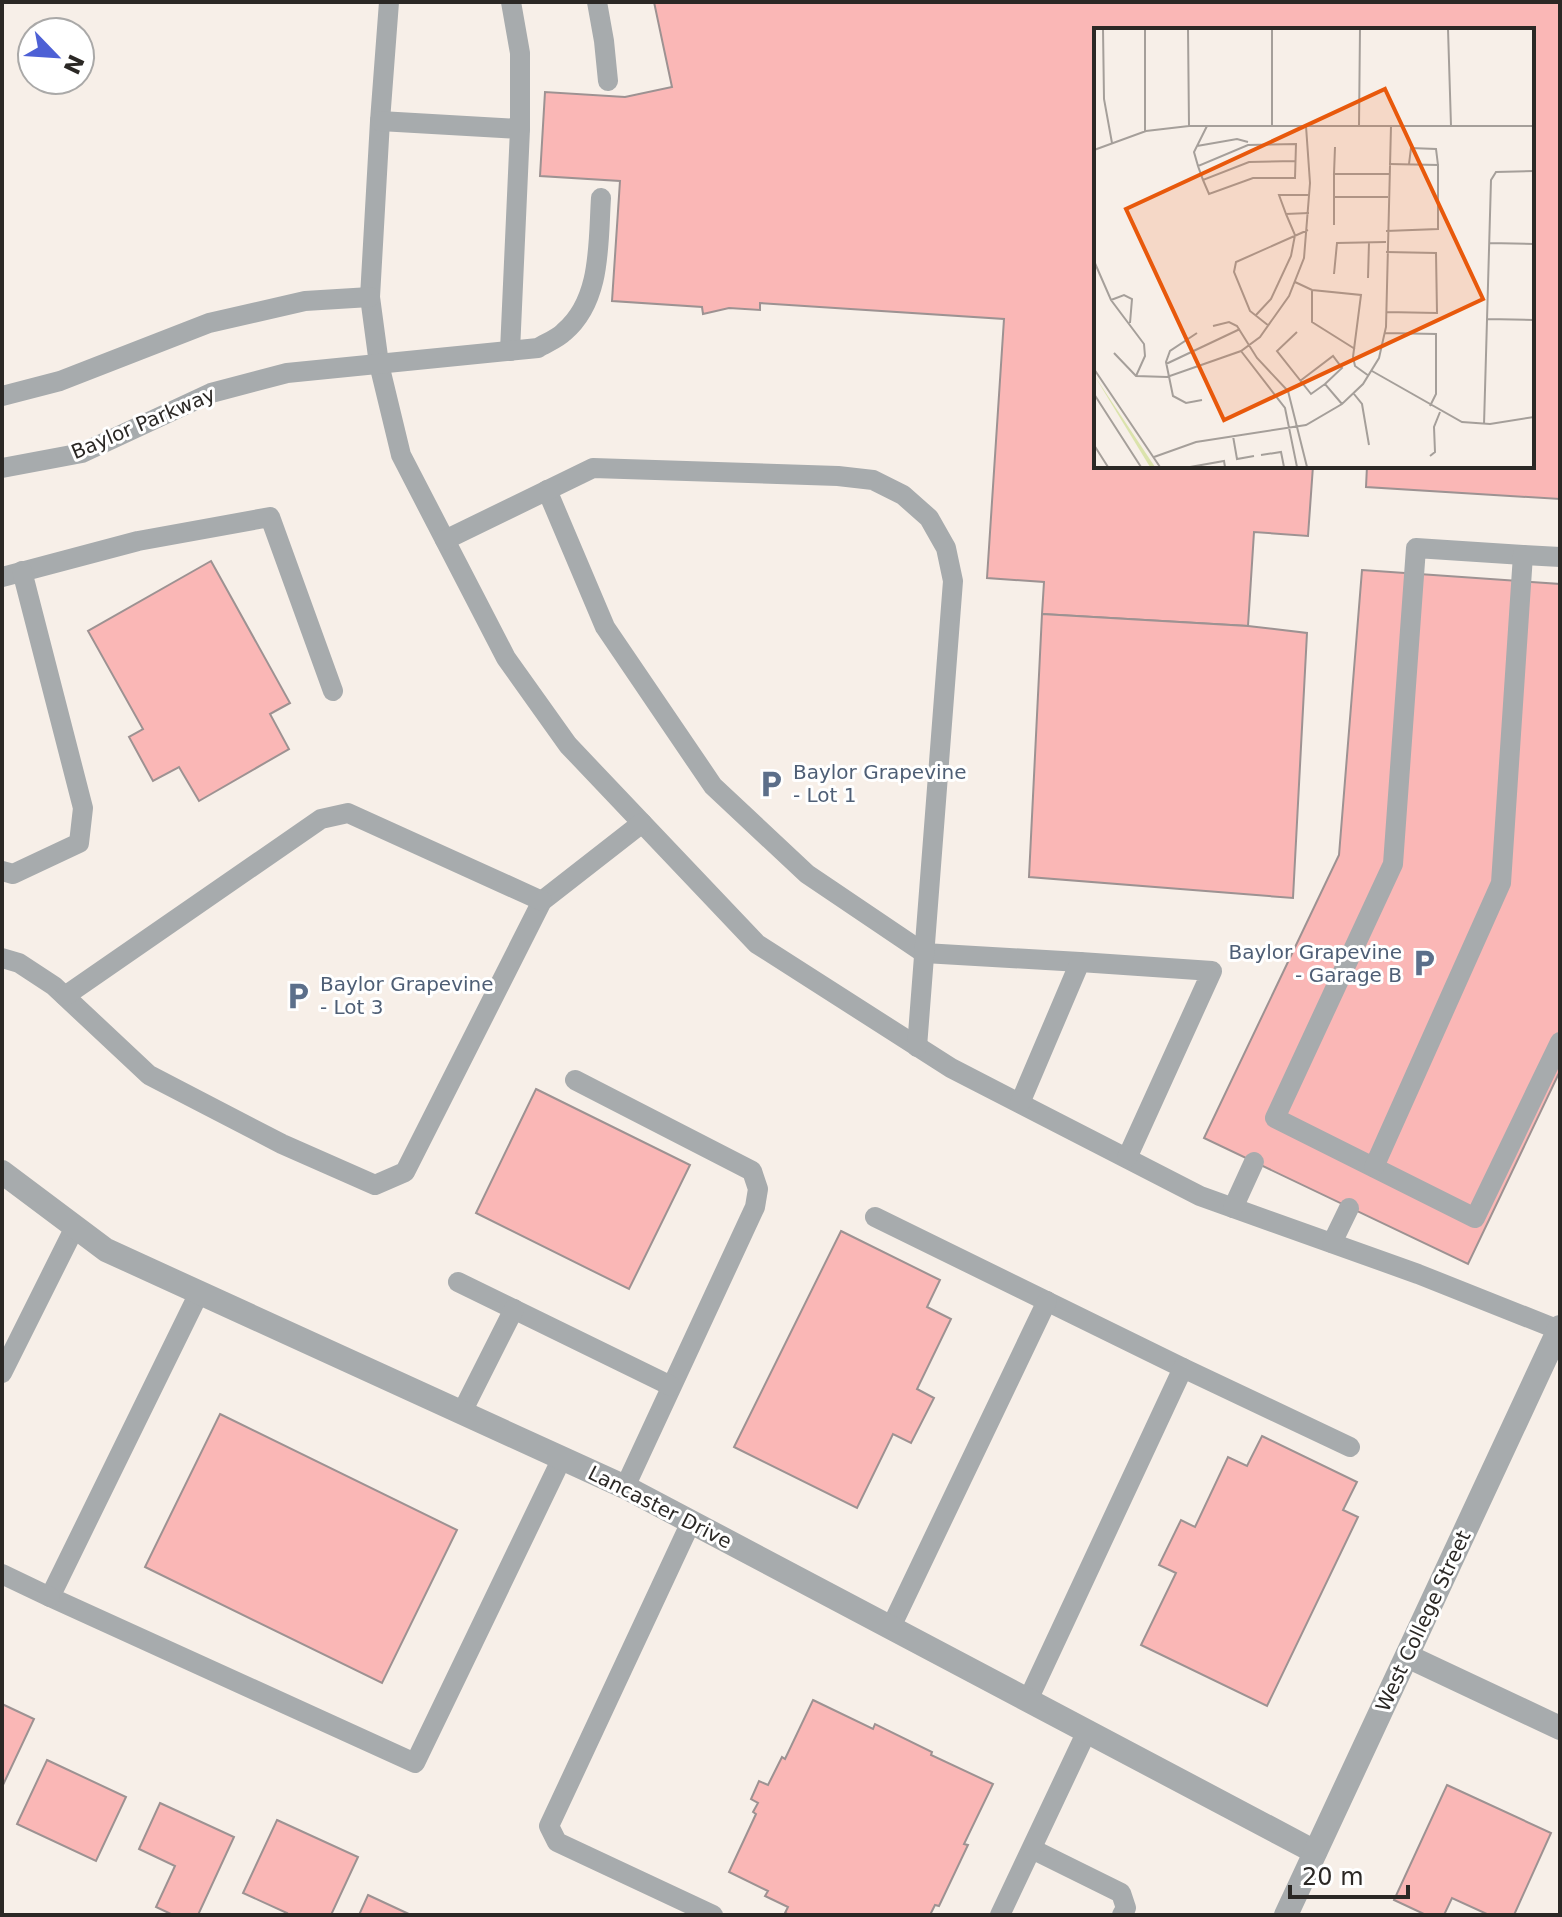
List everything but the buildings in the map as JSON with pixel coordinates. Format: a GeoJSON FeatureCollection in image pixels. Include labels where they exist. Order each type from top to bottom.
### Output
{"type":"FeatureCollection","features":[{"type":"Feature","properties":{"kind":"street","name":"Lancaster Drive"},"geometry":{"type":"LineString","coordinates":[[2,1172],[106,1250],[625,1487],[1315,1852]]}},
{"type":"Feature","properties":{"kind":"street","name":"West College Street"},"geometry":{"type":"LineString","coordinates":[[1286,1915],[1559,1329]]}},
{"type":"Feature","properties":{"kind":"street"},"geometry":{"type":"LineString","coordinates":[[1407,1656],[1560,1728]]}},
{"type":"Feature","properties":{"kind":"lane"},"geometry":{"type":"LineString","coordinates":[[389,2],[370,297],[379,364],[401,455],[506,658],[568,745],[757,944],[951,1068],[1200,1196],[1418,1274],[1559,1329]]}},
{"type":"Feature","properties":{"kind":"lane"},"geometry":{"type":"LineString","coordinates":[[510,351],[520,129],[520,53],[511,2]]}},
{"type":"Feature","properties":{"kind":"lane"},"geometry":{"type":"LineString","coordinates":[[597,2],[608,81]]}},
{"type":"Feature","properties":{"kind":"lane"},"geometry":{"type":"LineString","coordinates":[[380,121],[520,129]]}},
{"type":"Feature","properties":{"kind":"lane","name":"Baylor Parkway"},"geometry":{"type":"LineString","coordinates":[[2,468],[82,453],[211,393],[287,373],[538,348],[565,332],[585,307],[595,277],[601,198]]}},
{"type":"Feature","properties":{"kind":"lane"},"geometry":{"type":"LineString","coordinates":[[2,396],[60,381],[209,323],[305,301],[370,297]]}},
{"type":"Feature","properties":{"kind":"lane"},"geometry":{"type":"LineString","coordinates":[[445,540],[593,468],[838,476],[873,480],[903,495],[929,518],[946,548],[953,581],[917,1047]]}},
{"type":"Feature","properties":{"kind":"lane"},"geometry":{"type":"LineString","coordinates":[[547,490],[605,627],[713,786],[807,874],[924,953],[1212,971],[1127,1158]]}},
{"type":"Feature","properties":{"kind":"lane"},"geometry":{"type":"LineString","coordinates":[[2,871],[13,874],[79,843],[83,808],[12,574],[138,541],[270,517],[333,691]]}},
{"type":"Feature","properties":{"kind":"lane"},"geometry":{"type":"LineString","coordinates":[[1560,557],[1416,548],[1393,864],[1275,1118],[1475,1218],[1560,1042]]}},
{"type":"Feature","properties":{"kind":"lane"},"geometry":{"type":"LineString","coordinates":[[1374,1167],[1501,883],[1523,555]]}},
{"type":"Feature","properties":{"kind":"lane"},"geometry":{"type":"LineString","coordinates":[[65,996],[321,819],[348,813],[542,901]]}},
{"type":"Feature","properties":{"kind":"lane"},"geometry":{"type":"LineString","coordinates":[[2,958],[19,963],[54,986],[149,1075],[282,1144],[375,1185],[405,1172],[542,901],[642,823]]}},
{"type":"Feature","properties":{"kind":"lane"},"geometry":{"type":"LineString","coordinates":[[1020,1103],[1080,962]]}},
{"type":"Feature","properties":{"kind":"lane"},"geometry":{"type":"LineString","coordinates":[[575,1080],[752,1171],[758,1189],[755,1207],[625,1487]]}},
{"type":"Feature","properties":{"kind":"lane"},"geometry":{"type":"LineString","coordinates":[[1233,1208],[1254,1162]]}},
{"type":"Feature","properties":{"kind":"lane"},"geometry":{"type":"LineString","coordinates":[[1332,1243],[1349,1208]]}},
{"type":"Feature","properties":{"kind":"lane"},"geometry":{"type":"LineString","coordinates":[[875,1217],[1350,1447]]}},
{"type":"Feature","properties":{"kind":"lane"},"geometry":{"type":"LineString","coordinates":[[2,1373],[75,1227]]}},
{"type":"Feature","properties":{"kind":"lane"},"geometry":{"type":"LineString","coordinates":[[458,1282],[671,1386]]}},
{"type":"Feature","properties":{"kind":"lane"},"geometry":{"type":"LineString","coordinates":[[50,1597],[199,1293]]}},
{"type":"Feature","properties":{"kind":"lane"},"geometry":{"type":"LineString","coordinates":[[891,1627],[1047,1301]]}},
{"type":"Feature","properties":{"kind":"lane"},"geometry":{"type":"LineString","coordinates":[[462,1412],[514,1309]]}},
{"type":"Feature","properties":{"kind":"lane"},"geometry":{"type":"LineString","coordinates":[[1028,1700],[1183,1368]]}},
{"type":"Feature","properties":{"kind":"lane"},"geometry":{"type":"LineString","coordinates":[[2,1574],[415,1763],[562,1458]]}},
{"type":"Feature","properties":{"kind":"lane"},"geometry":{"type":"LineString","coordinates":[[691,1522],[549,1826],[557,1842],[713,1915]]}},
{"type":"Feature","properties":{"kind":"lane"},"geometry":{"type":"LineString","coordinates":[[1000,1915],[1087,1731]]}},
{"type":"Feature","properties":{"kind":"lane"},"geometry":{"type":"LineString","coordinates":[[1032,1849],[1121,1893],[1126,1908],[1122,1915]]}},
{"type":"Feature","properties":{"kind":"place","name":"Baylor Grapevine - Lot 1"},"geometry":{"type":"Point","coordinates":[771,784]}},
{"type":"Feature","properties":{"kind":"place","name":"Baylor Grapevine - Garage B"},"geometry":{"type":"Point","coordinates":[1424,963]}},
{"type":"Feature","properties":{"kind":"place","name":"Baylor Grapevine - Lot 3"},"geometry":{"type":"Point","coordinates":[298,996]}}]}
